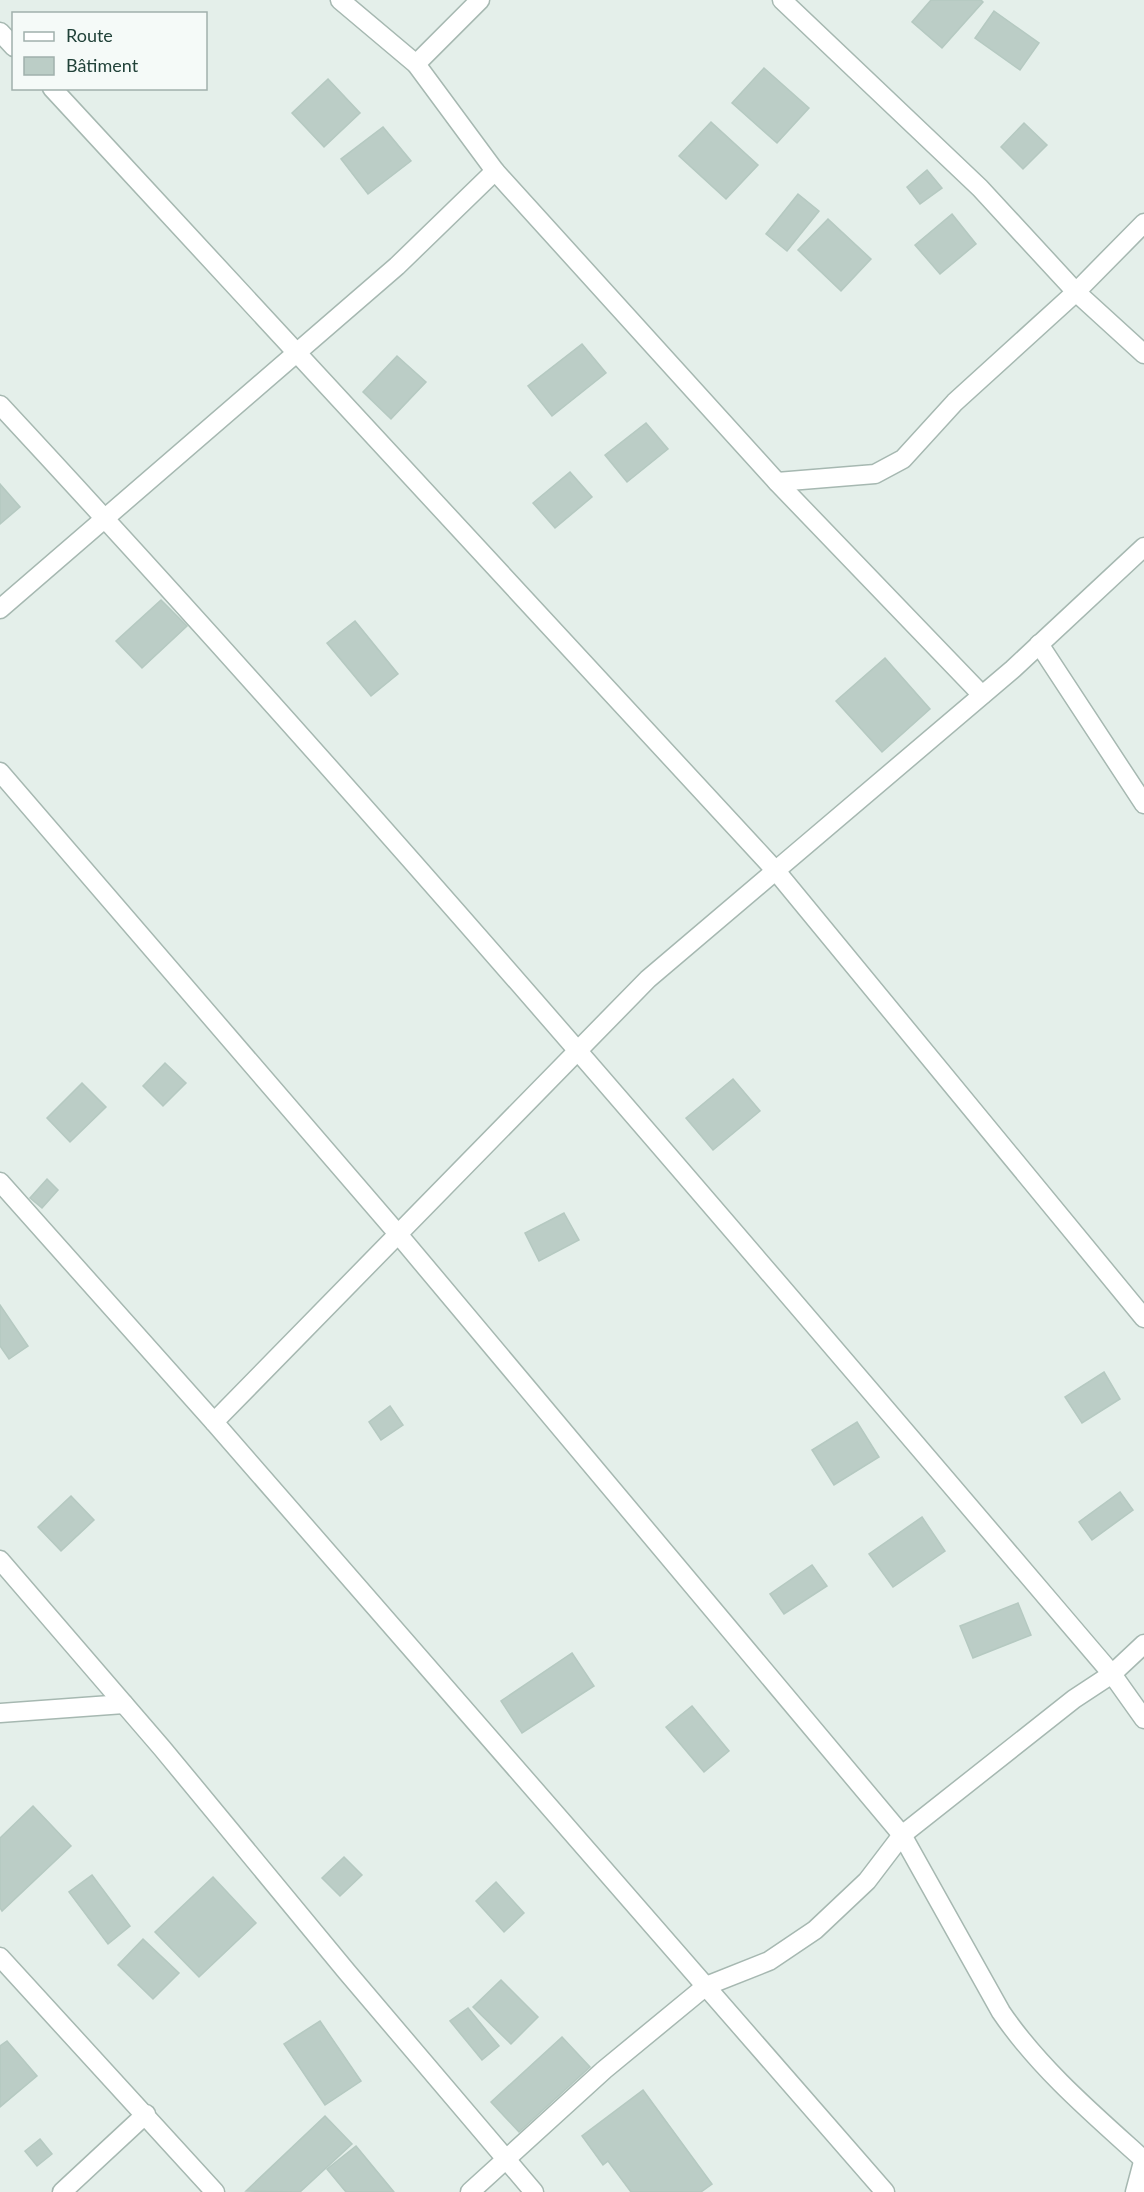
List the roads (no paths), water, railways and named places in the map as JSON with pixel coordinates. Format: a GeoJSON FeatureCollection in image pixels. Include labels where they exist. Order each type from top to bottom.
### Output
{"type":"FeatureCollection","features":[{"type":"Feature","properties":{"kind":"street"},"geometry":{"type":"LineString","coordinates":[[340,0],[416,64],[495,171],[777,482],[982,695]]}},
{"type":"Feature","properties":{"kind":"street"},"geometry":{"type":"LineString","coordinates":[[416,64],[480,0]]}},
{"type":"Feature","properties":{"kind":"street"},"geometry":{"type":"LineString","coordinates":[[782,0],[980,188],[1076,292],[1144,354]]}},
{"type":"Feature","properties":{"kind":"street"},"geometry":{"type":"LineString","coordinates":[[0,32],[12,45]]}},
{"type":"Feature","properties":{"kind":"street"},"geometry":{"type":"LineString","coordinates":[[54,90],[295,354],[776,871],[1144,1318]]}},
{"type":"Feature","properties":{"kind":"street"},"geometry":{"type":"LineString","coordinates":[[0,609],[397,266],[495,171]]}},
{"type":"Feature","properties":{"kind":"street"},"geometry":{"type":"LineString","coordinates":[[777,482],[875,474],[903,459],[955,402],[1076,292],[1144,223]]}},
{"type":"Feature","properties":{"kind":"street"},"geometry":{"type":"LineString","coordinates":[[0,405],[105,518],[579,1049],[1112,1674],[1144,1719]]}},
{"type":"Feature","properties":{"kind":"street"},"geometry":{"type":"LineString","coordinates":[[214,1422],[648,979],[982,695],[1144,547]]}},
{"type":"Feature","properties":{"kind":"street"},"geometry":{"type":"LineString","coordinates":[[1039,645],[1144,804]]}},
{"type":"Feature","properties":{"kind":"street"},"geometry":{"type":"LineString","coordinates":[[0,772],[398,1234],[902,1835],[1001,2012],[1017,2035],[1037,2059],[1144,2159],[1135,2192]]}},
{"type":"Feature","properties":{"kind":"street"},"geometry":{"type":"LineString","coordinates":[[0,1182],[214,1422],[885,2192]]}},
{"type":"Feature","properties":{"kind":"street"},"geometry":{"type":"LineString","coordinates":[[0,1560],[534,2192]]}},
{"type":"Feature","properties":{"kind":"street"},"geometry":{"type":"LineString","coordinates":[[470,2192],[604,2070],[706,1986],[769,1960],[815,1930],[867,1881],[902,1835],[1074,1700],[1112,1674],[1144,1644]]}},
{"type":"Feature","properties":{"kind":"street"},"geometry":{"type":"LineString","coordinates":[[0,1713],[124,1704]]}},
{"type":"Feature","properties":{"kind":"street"},"geometry":{"type":"LineString","coordinates":[[0,1957],[215,2192]]}},
{"type":"Feature","properties":{"kind":"street"},"geometry":{"type":"LineString","coordinates":[[62,2192],[146,2114]]}}]}
